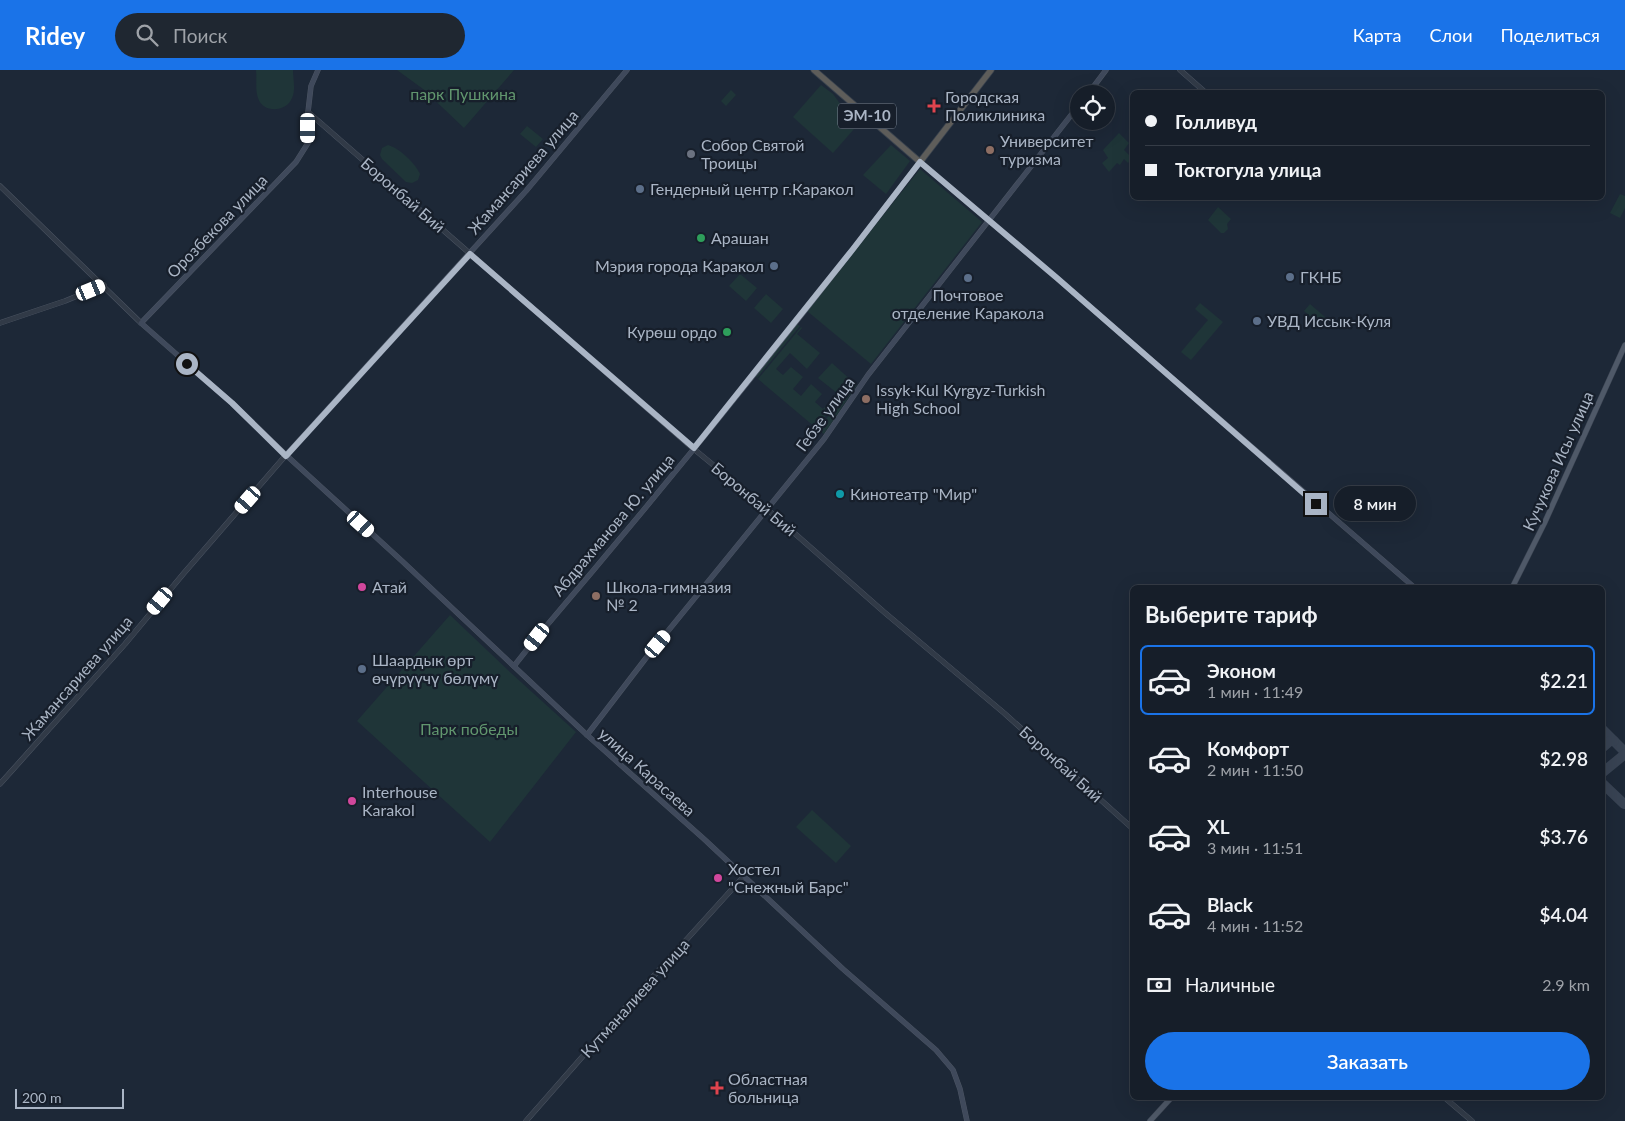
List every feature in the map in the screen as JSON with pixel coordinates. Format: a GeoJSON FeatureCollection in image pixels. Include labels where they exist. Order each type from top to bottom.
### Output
{"type":"FeatureCollection","features":[{"type":"Feature","properties":{"kind":"highway","name":"ЭМ-10"},"geometry":{"type":"LineString","coordinates":[[814,70],[920,162]]}},
{"type":"Feature","properties":{"kind":"highway","name":"Абдрахманова Ю. улица"},"geometry":{"type":"LineString","coordinates":[[920,162],[991,70]]}},
{"type":"Feature","properties":{"kind":"main road"},"geometry":{"type":"LineString","coordinates":[[308,112],[311,86],[318,70]]}},
{"type":"Feature","properties":{"kind":"main road","name":"Жамансариева улица"},"geometry":{"type":"LineString","coordinates":[[286,456],[526,191],[627,70]]}},
{"type":"Feature","properties":{"kind":"main road"},"geometry":{"type":"LineString","coordinates":[[1095,85],[1106,70]]}},
{"type":"Feature","properties":{"kind":"main road","name":"Орозбекова улица"},"geometry":{"type":"LineString","coordinates":[[141,323],[296,162],[308,144],[308,112]]}},
{"type":"Feature","properties":{"kind":"main road","name":"Гебзе улица"},"geometry":{"type":"LineString","coordinates":[[587,734],[646,658],[824,439],[868,376],[1070,116]]}},
{"type":"Feature","properties":{"kind":"main road"},"geometry":{"type":"LineString","coordinates":[[920,162],[1412,585]]}},
{"type":"Feature","properties":{"kind":"main road","name":"Абдрахманова Ю. улица"},"geometry":{"type":"LineString","coordinates":[[514,666],[694,448],[920,162]]}},
{"type":"Feature","properties":{"kind":"main road","name":"улица Карасаева"},"geometry":{"type":"LineString","coordinates":[[141,323],[232,403],[286,456],[402,561],[587,734],[744,876],[843,969],[941,1056],[953,1070],[967,1121]]}},
{"type":"Feature","properties":{"kind":"main road","name":"Кучукова Исы улица"},"geometry":{"type":"LineString","coordinates":[[1514,585],[1544,524],[1625,344]]}},
{"type":"Feature","properties":{"kind":"main road"},"geometry":{"type":"LineString","coordinates":[[1150,1121],[1168,1100]]}},
{"type":"Feature","properties":{"kind":"street"},"geometry":{"type":"LineString","coordinates":[[1180,70],[1203,90]]}},
{"type":"Feature","properties":{"kind":"street","name":"Боронбай Бий"},"geometry":{"type":"LineString","coordinates":[[308,112],[694,448],[1004,713],[1130,826]]}},
{"type":"Feature","properties":{"kind":"street"},"geometry":{"type":"LineString","coordinates":[[0,186],[141,323]]}},
{"type":"Feature","properties":{"kind":"street"},"geometry":{"type":"LineString","coordinates":[[0,323],[65,301],[104,285]]}},
{"type":"Feature","properties":{"kind":"street","name":"Жамансариева улица"},"geometry":{"type":"LineString","coordinates":[[0,784],[125,644],[286,456]]}},
{"type":"Feature","properties":{"kind":"street","name":"Кутманалиева улица"},"geometry":{"type":"LineString","coordinates":[[526,1121],[744,876]]}},
{"type":"Feature","properties":{"kind":"street"},"geometry":{"type":"LineString","coordinates":[[1447,1100],[1472,1121]]}},
{"type":"Feature","properties":{"kind":"green space"},"geometry":{"type":"Polygon","coordinates":[[[256,70],[293,70],[294,92],[289,103],[280,108],[270,109],[261,103],[257,92],[256,70]]]}},
{"type":"Feature","properties":{"kind":"green space","name":"парк Пушкина"},"geometry":{"type":"Polygon","coordinates":[[[397,70],[514,70],[464,128],[423,89],[397,70]]]}},
{"type":"Feature","properties":{"kind":"green space"},"geometry":{"type":"Polygon","coordinates":[[[821,85],[861,121],[833,153],[793,117],[821,85]]]}},
{"type":"Feature","properties":{"kind":"green space"},"geometry":{"type":"Polygon","coordinates":[[[731,90],[736,95],[726,106],[721,101],[731,90]]]}},
{"type":"Feature","properties":{"kind":"green space"},"geometry":{"type":"Polygon","coordinates":[[[527,126],[543,139],[536,147],[520,134],[527,126]]]}},
{"type":"Feature","properties":{"kind":"green space"},"geometry":{"type":"Polygon","coordinates":[[[1119,133],[1129,143],[1124,150],[1130,156],[1130,160],[1128,163],[1124,159],[1120,165],[1117,163],[1109,172],[1102,163],[1108,158],[1103,150],[1119,133]]]}},
{"type":"Feature","properties":{"kind":"green space"},"geometry":{"type":"Polygon","coordinates":[[[388,145],[406,156],[414,165],[420,174],[418,180],[412,183],[406,182],[382,159],[380,155],[382,148],[388,145]]]}},
{"type":"Feature","properties":{"kind":"green space"},"geometry":{"type":"Polygon","coordinates":[[[891,145],[910,161],[886,194],[863,175],[891,145]]]}},
{"type":"Feature","properties":{"kind":"green space"},"geometry":{"type":"Polygon","coordinates":[[[920,169],[982,222],[871,364],[807,311],[920,169]]]}},
{"type":"Feature","properties":{"kind":"green space"},"geometry":{"type":"Polygon","coordinates":[[[1620,194],[1625,196],[1625,208],[1620,218],[1610,213],[1620,194]]]}},
{"type":"Feature","properties":{"kind":"green space"},"geometry":{"type":"Polygon","coordinates":[[[1218,207],[1231,219],[1227,224],[1228,229],[1224,233],[1221,233],[1208,220],[1218,207]]]}},
{"type":"Feature","properties":{"kind":"green space"},"geometry":{"type":"Polygon","coordinates":[[[740,274],[757,288],[746,301],[729,286],[740,274]]]}},
{"type":"Feature","properties":{"kind":"green space"},"geometry":{"type":"Polygon","coordinates":[[[766,294],[783,309],[771,323],[754,308],[766,294]]]}},
{"type":"Feature","properties":{"kind":"green space"},"geometry":{"type":"Polygon","coordinates":[[[1200,303],[1223,322],[1191,360],[1181,352],[1208,320],[1195,309],[1200,303]]]}},
{"type":"Feature","properties":{"kind":"green space"},"geometry":{"type":"Polygon","coordinates":[[[1310,304],[1325,317],[1319,324],[1304,311],[1310,304]]]}},
{"type":"Feature","properties":{"kind":"green space"},"geometry":{"type":"Polygon","coordinates":[[[797,324],[800,326],[757,378],[756,376],[797,324]]]}},
{"type":"Feature","properties":{"kind":"green space"},"geometry":{"type":"Polygon","coordinates":[[[801,327],[797,334],[820,353],[807,369],[790,353],[776,369],[783,375],[791,367],[803,377],[793,389],[801,396],[811,384],[822,394],[815,402],[823,409],[837,393],[818,378],[832,363],[853,382],[816,428],[758,379],[801,327]]]}},
{"type":"Feature","properties":{"kind":"green space"},"geometry":{"type":"Polygon","coordinates":[[[855,383],[857,385],[824,434],[818,429],[855,383]]]}},
{"type":"Feature","properties":{"kind":"green space","name":"Парк победы"},"geometry":{"type":"Polygon","coordinates":[[[450,615],[576,732],[490,842],[357,721],[450,615]]]}},
{"type":"Feature","properties":{"kind":"green space"},"geometry":{"type":"Polygon","coordinates":[[[812,810],[851,846],[836,863],[796,827],[812,810]]]}},
{"type":"Feature","properties":{"kind":"taxiway"},"geometry":{"type":"LineString","coordinates":[[1605,732],[1625,752]]}},
{"type":"Feature","properties":{"kind":"taxiway"},"geometry":{"type":"LineString","coordinates":[[1605,745],[1610,741],[1614,741]]}},
{"type":"Feature","properties":{"kind":"taxiway"},"geometry":{"type":"LineString","coordinates":[[1605,771],[1625,754]]}},
{"type":"Feature","properties":{"kind":"taxiway"},"geometry":{"type":"LineString","coordinates":[[1605,786],[1624,804]]}},
{"type":"Feature","properties":{"kind":"place","name":"Городская Поликлиника"},"geometry":{"type":"Point","coordinates":[934,106]}},
{"type":"Feature","properties":{"kind":"place","name":"Университет туризма"},"geometry":{"type":"Point","coordinates":[990,150]}},
{"type":"Feature","properties":{"kind":"place","name":"Собор Святой Троицы"},"geometry":{"type":"Point","coordinates":[691,154]}},
{"type":"Feature","properties":{"kind":"place","name":"Гендерный центр г.Каракол"},"geometry":{"type":"Point","coordinates":[640,189]}},
{"type":"Feature","properties":{"kind":"place","name":"Арашан"},"geometry":{"type":"Point","coordinates":[701,238]}},
{"type":"Feature","properties":{"kind":"place","name":"Мэрия города Каракол"},"geometry":{"type":"Point","coordinates":[774,266]}},
{"type":"Feature","properties":{"kind":"place","name":"ГКНБ"},"geometry":{"type":"Point","coordinates":[1290,277]}},
{"type":"Feature","properties":{"kind":"place","name":"Почтовое отделение Каракола"},"geometry":{"type":"Point","coordinates":[968,278]}},
{"type":"Feature","properties":{"kind":"place","name":"УВД Иссык-Куля"},"geometry":{"type":"Point","coordinates":[1257,321]}},
{"type":"Feature","properties":{"kind":"place","name":"Курөш ордо"},"geometry":{"type":"Point","coordinates":[727,332]}},
{"type":"Feature","properties":{"kind":"place","name":"Issyk-Kul Kyrgyz-Turkish High School"},"geometry":{"type":"Point","coordinates":[866,399]}},
{"type":"Feature","properties":{"kind":"place","name":"Кинотеатр \"Мир\""},"geometry":{"type":"Point","coordinates":[840,494]}},
{"type":"Feature","properties":{"kind":"place","name":"Атай"},"geometry":{"type":"Point","coordinates":[362,587]}},
{"type":"Feature","properties":{"kind":"place","name":"Школа-гимназия № 2"},"geometry":{"type":"Point","coordinates":[596,596]}},
{"type":"Feature","properties":{"kind":"place","name":"Шаардык өрт өчүрүүчү бөлүмү"},"geometry":{"type":"Point","coordinates":[362,669]}},
{"type":"Feature","properties":{"kind":"place","name":"Interhouse Karakol"},"geometry":{"type":"Point","coordinates":[352,801]}},
{"type":"Feature","properties":{"kind":"place","name":"Хостел \"Снежный Барс\""},"geometry":{"type":"Point","coordinates":[718,878]}},
{"type":"Feature","properties":{"kind":"place","name":"Областная больница"},"geometry":{"type":"Point","coordinates":[717,1088]}},
{"type":"Feature","properties":{"kind":"route"},"geometry":{"type":"LineString","coordinates":[[187,364],[232,403],[286,456],[470,254],[694,448],[920,162],[1057,278],[1316,504]]}}]}
